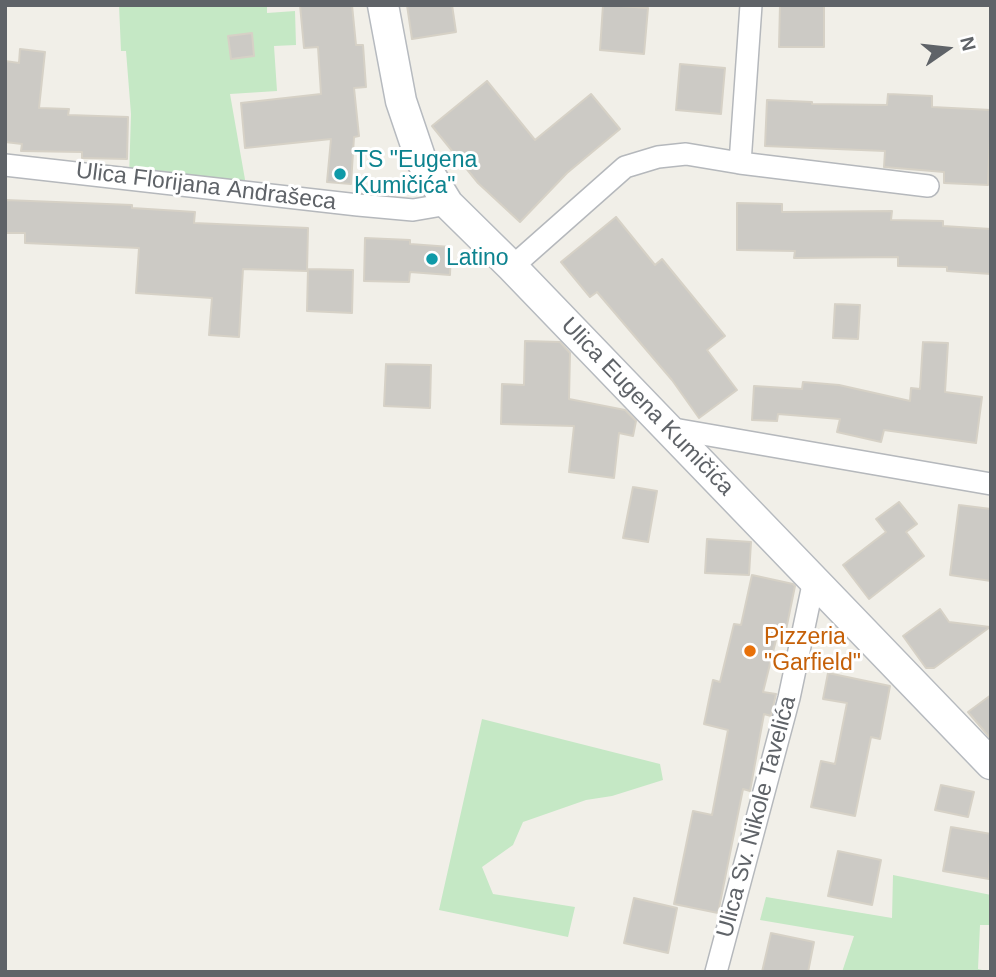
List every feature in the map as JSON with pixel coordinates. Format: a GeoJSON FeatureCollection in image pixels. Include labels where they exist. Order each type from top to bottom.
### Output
{"type":"FeatureCollection","features":[{"type":"Feature","properties":{"kind":"street","name":"Ulica Eugena Kumičića"},"geometry":{"type":"LineString","coordinates":[[383,5],[401,100],[421,160],[447,204],[512,267],[991,764]]}},
{"type":"Feature","properties":{"kind":"street"},"geometry":{"type":"LineString","coordinates":[[740,163],[751,5]]}},
{"type":"Feature","properties":{"kind":"street"},"geometry":{"type":"LineString","coordinates":[[512,267],[625,167],[658,156],[686,154],[928,186]]}},
{"type":"Feature","properties":{"kind":"street","name":"Ulica Florijana Andrašeca"},"geometry":{"type":"LineString","coordinates":[[5,165],[413,210],[447,204]]}},
{"type":"Feature","properties":{"kind":"street"},"geometry":{"type":"LineString","coordinates":[[668,428],[991,484]]}},
{"type":"Feature","properties":{"kind":"street","name":"Ulica Sv. Nikole Tavelića"},"geometry":{"type":"LineString","coordinates":[[716,972],[789,698],[814,580]]}},
{"type":"Feature","properties":{"kind":"green space"},"geometry":{"type":"Polygon","coordinates":[[[119,5],[267,5],[267,13],[295,11],[296,45],[274,46],[277,91],[230,94],[247,191],[129,178],[131,114],[126,51],[121,51],[119,5]]]}},
{"type":"Feature","properties":{"kind":"green space"},"geometry":{"type":"Polygon","coordinates":[[[482,719],[660,764],[663,780],[612,796],[586,800],[523,822],[513,845],[482,867],[493,894],[575,907],[568,937],[439,910],[482,719]]]}},
{"type":"Feature","properties":{"kind":"green space"},"geometry":{"type":"Polygon","coordinates":[[[893,875],[991,895],[991,925],[980,925],[978,969],[991,972],[842,972],[854,936],[760,920],[766,897],[892,918],[893,875]]]}},
{"type":"Feature","properties":{"kind":"building"},"geometry":{"type":"Polygon","coordinates":[[[300,5],[352,5],[356,45],[363,45],[366,87],[354,88],[359,136],[354,137],[351,184],[327,182],[331,139],[245,148],[241,103],[321,94],[318,47],[304,48],[300,5]]]}},
{"type":"Feature","properties":{"kind":"building"},"geometry":{"type":"Polygon","coordinates":[[[407,5],[452,5],[456,32],[412,39],[407,5]]]}},
{"type":"Feature","properties":{"kind":"building"},"geometry":{"type":"Polygon","coordinates":[[[603,5],[648,8],[644,54],[600,50],[603,5]]]}},
{"type":"Feature","properties":{"kind":"building"},"geometry":{"type":"Polygon","coordinates":[[[780,5],[824,5],[824,47],[779,47],[780,5]]]}},
{"type":"Feature","properties":{"kind":"building"},"geometry":{"type":"Polygon","coordinates":[[[252,33],[254,56],[231,59],[228,36],[252,33]]]}},
{"type":"Feature","properties":{"kind":"building"},"geometry":{"type":"Polygon","coordinates":[[[20,49],[45,52],[39,108],[69,109],[68,115],[128,117],[127,159],[82,158],[82,152],[21,151],[22,144],[5,142],[5,61],[19,63],[20,49]]]}},
{"type":"Feature","properties":{"kind":"building"},"geometry":{"type":"Polygon","coordinates":[[[680,64],[725,68],[721,114],[676,110],[680,64]]]}},
{"type":"Feature","properties":{"kind":"building"},"geometry":{"type":"Polygon","coordinates":[[[487,81],[535,140],[591,94],[620,129],[567,173],[520,222],[478,183],[432,126],[487,81]]]}},
{"type":"Feature","properties":{"kind":"building"},"geometry":{"type":"Polygon","coordinates":[[[888,94],[932,96],[932,107],[991,110],[988,185],[944,183],[944,172],[884,167],[885,151],[765,146],[767,100],[812,104],[887,105],[888,94]]]}},
{"type":"Feature","properties":{"kind":"building"},"geometry":{"type":"Polygon","coordinates":[[[5,200],[132,205],[132,208],[195,212],[194,223],[308,228],[307,271],[243,269],[239,337],[209,335],[212,298],[136,293],[139,248],[25,243],[25,233],[5,233],[5,200]]]}},
{"type":"Feature","properties":{"kind":"building"},"geometry":{"type":"Polygon","coordinates":[[[737,203],[782,204],[782,212],[892,211],[891,220],[943,221],[943,226],[991,229],[991,274],[947,271],[947,267],[898,266],[898,257],[794,258],[795,251],[737,250],[737,203]]]}},
{"type":"Feature","properties":{"kind":"building"},"geometry":{"type":"Polygon","coordinates":[[[616,217],[655,265],[662,259],[725,336],[707,350],[737,390],[699,418],[672,380],[597,292],[590,297],[561,262],[616,217]]]}},
{"type":"Feature","properties":{"kind":"building"},"geometry":{"type":"Polygon","coordinates":[[[365,238],[410,240],[410,244],[451,247],[450,275],[410,272],[409,282],[364,281],[365,238]]]}},
{"type":"Feature","properties":{"kind":"building"},"geometry":{"type":"Polygon","coordinates":[[[308,269],[353,270],[352,313],[307,311],[308,269]]]}},
{"type":"Feature","properties":{"kind":"building"},"geometry":{"type":"Polygon","coordinates":[[[835,304],[860,305],[858,339],[833,338],[835,304]]]}},
{"type":"Feature","properties":{"kind":"building"},"geometry":{"type":"Polygon","coordinates":[[[525,341],[560,342],[570,353],[569,399],[625,410],[636,421],[633,436],[619,433],[614,478],[569,472],[574,426],[501,424],[502,384],[524,385],[525,341]]]}},
{"type":"Feature","properties":{"kind":"building"},"geometry":{"type":"Polygon","coordinates":[[[923,342],[948,343],[945,392],[982,397],[976,443],[884,430],[881,442],[837,432],[840,419],[778,414],[777,421],[752,420],[754,386],[802,389],[803,382],[839,385],[910,401],[911,388],[920,389],[923,342]]]}},
{"type":"Feature","properties":{"kind":"building"},"geometry":{"type":"Polygon","coordinates":[[[386,364],[431,365],[430,408],[384,406],[386,364]]]}},
{"type":"Feature","properties":{"kind":"building"},"geometry":{"type":"Polygon","coordinates":[[[633,487],[657,491],[648,542],[623,538],[633,487]]]}},
{"type":"Feature","properties":{"kind":"building"},"geometry":{"type":"Polygon","coordinates":[[[899,502],[917,524],[906,532],[924,556],[869,599],[843,565],[886,532],[876,519],[899,502]]]}},
{"type":"Feature","properties":{"kind":"building"},"geometry":{"type":"Polygon","coordinates":[[[959,505],[991,509],[991,581],[950,575],[959,505]]]}},
{"type":"Feature","properties":{"kind":"building"},"geometry":{"type":"Polygon","coordinates":[[[707,539],[751,542],[749,575],[705,573],[707,539]]]}},
{"type":"Feature","properties":{"kind":"building"},"geometry":{"type":"Polygon","coordinates":[[[752,575],[795,586],[786,630],[779,628],[763,692],[776,694],[771,716],[764,714],[750,791],[743,789],[718,913],[674,904],[693,811],[712,815],[728,730],[704,724],[713,680],[720,682],[734,624],[741,625],[752,575]]]}},
{"type":"Feature","properties":{"kind":"building"},"geometry":{"type":"Polygon","coordinates":[[[940,609],[949,622],[990,627],[934,668],[926,668],[903,636],[940,609]]]}},
{"type":"Feature","properties":{"kind":"building"},"geometry":{"type":"Polygon","coordinates":[[[828,673],[890,686],[880,739],[871,737],[855,816],[811,807],[821,761],[835,764],[847,703],[823,699],[828,673]]]}},
{"type":"Feature","properties":{"kind":"building"},"geometry":{"type":"Polygon","coordinates":[[[991,695],[991,739],[968,712],[991,695]]]}},
{"type":"Feature","properties":{"kind":"building"},"geometry":{"type":"Polygon","coordinates":[[[941,785],[974,792],[968,817],[935,810],[941,785]]]}},
{"type":"Feature","properties":{"kind":"building"},"geometry":{"type":"Polygon","coordinates":[[[951,827],[991,834],[989,879],[943,871],[951,827]]]}},
{"type":"Feature","properties":{"kind":"building"},"geometry":{"type":"Polygon","coordinates":[[[838,851],[881,860],[872,905],[828,896],[838,851]]]}},
{"type":"Feature","properties":{"kind":"building"},"geometry":{"type":"Polygon","coordinates":[[[634,898],[677,908],[668,953],[624,943],[634,898]]]}},
{"type":"Feature","properties":{"kind":"building"},"geometry":{"type":"Polygon","coordinates":[[[771,933],[814,942],[808,972],[762,972],[771,933]]]}},
{"type":"Feature","properties":{"kind":"place","name":"TS \"Eugena Kumičića\""},"geometry":{"type":"Point","coordinates":[340,174]}},
{"type":"Feature","properties":{"kind":"place","name":"Latino"},"geometry":{"type":"Point","coordinates":[432,259]}},
{"type":"Feature","properties":{"kind":"place","name":"Pizzeria \"Garfield\""},"geometry":{"type":"Point","coordinates":[750,651]}}]}
